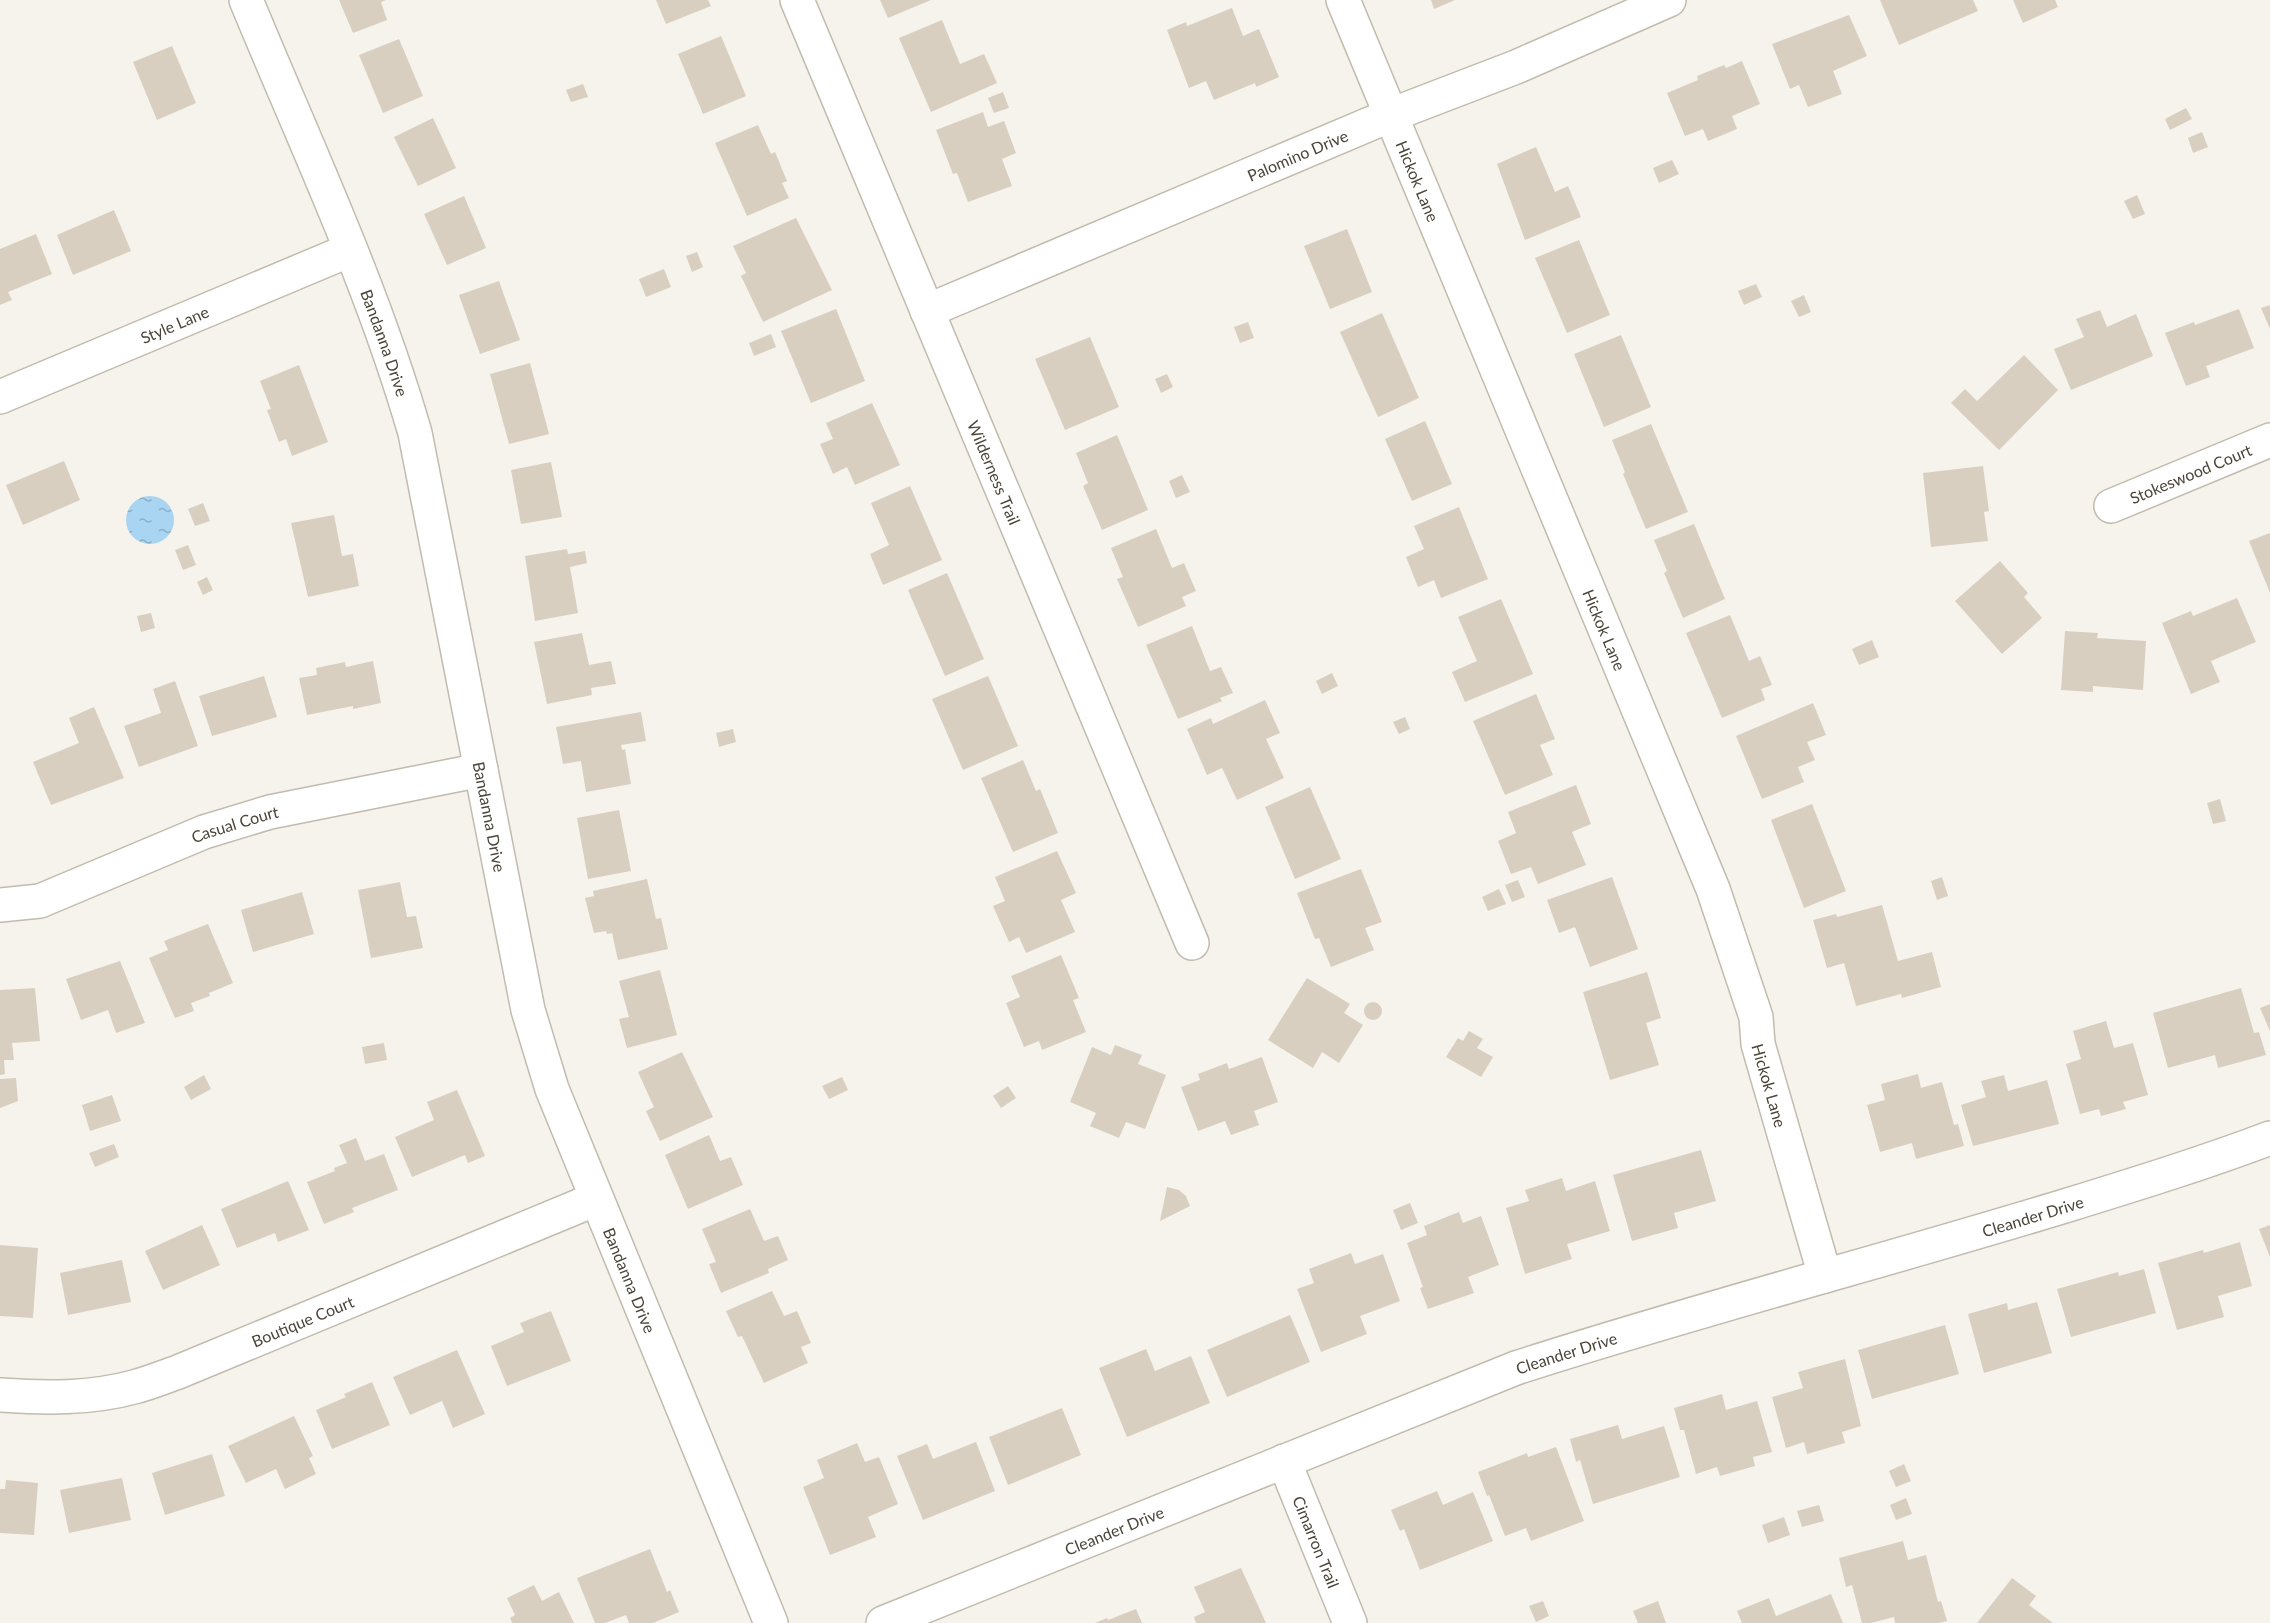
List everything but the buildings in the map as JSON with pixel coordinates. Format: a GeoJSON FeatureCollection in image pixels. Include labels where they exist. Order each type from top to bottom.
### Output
{"type":"FeatureCollection","features":[{"type":"Feature","properties":{"kind":"street","name":"Bandanna Drive"},"geometry":{"type":"LineString","coordinates":[[246,0],[350,250],[396,369],[415,433],[528,1010],[552,1089],[771,1623]]}},
{"type":"Feature","properties":{"kind":"street","name":"Wilderness Trail"},"geometry":{"type":"LineString","coordinates":[[797,0],[1192,943]]}},
{"type":"Feature","properties":{"kind":"street","name":"Hickok Lane"},"geometry":{"type":"LineString","coordinates":[[1343,0],[1713,889],[1756,1017],[1758,1044],[1825,1276]]}},
{"type":"Feature","properties":{"kind":"street","name":"Palomino Drive"},"geometry":{"type":"LineString","coordinates":[[927,311],[1391,115],[1516,67],[1669,0]]}},
{"type":"Feature","properties":{"kind":"street","name":"Style Lane"},"geometry":{"type":"LineString","coordinates":[[0,397],[350,250]]}},
{"type":"Feature","properties":{"kind":"street","name":"Stokeswood Court"},"geometry":{"type":"LineString","coordinates":[[2111,506],[2270,440]]}},
{"type":"Feature","properties":{"kind":"street","name":"Casual Court"},"geometry":{"type":"LineString","coordinates":[[0,905],[40,901],[204,832],[270,812],[481,770]]}},
{"type":"Feature","properties":{"kind":"street","name":"Cleander Drive"},"geometry":{"type":"LineString","coordinates":[[883,1623],[1516,1368],[1605,1339],[2082,1200],[2215,1159],[2270,1138]]}},
{"type":"Feature","properties":{"kind":"street","name":"Boutique Court"},"geometry":{"type":"LineString","coordinates":[[0,1395],[41,1398],[88,1395],[134,1387],[178,1372],[596,1199]]}},
{"type":"Feature","properties":{"kind":"street","name":"Cimarron Trail"},"geometry":{"type":"LineString","coordinates":[[1284,1461],[1350,1623]]}},
{"type":"Feature","properties":{"kind":"water"},"geometry":{"type":"Polygon","coordinates":[[[150,496],[167,503],[174,520],[167,537],[150,544],[133,537],[126,520],[133,503],[150,496]]]}}]}
